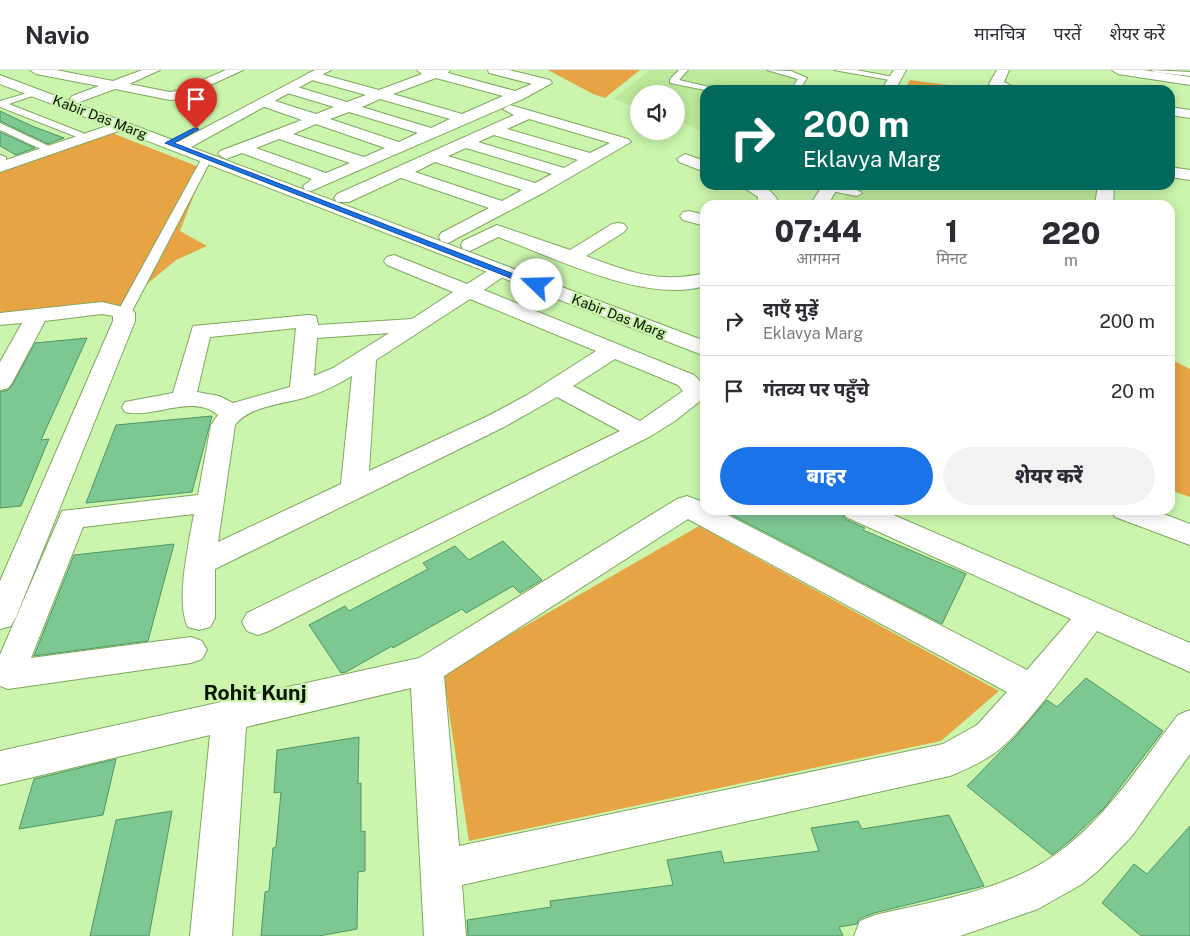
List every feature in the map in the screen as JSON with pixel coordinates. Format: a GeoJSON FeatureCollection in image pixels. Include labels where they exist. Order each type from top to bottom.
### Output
{"type":"FeatureCollection","features":[{"type":"Feature","properties":{"kind":"street"},"geometry":{"type":"LineString","coordinates":[[36,70],[67,72],[88,80],[174,96],[238,70]]}},
{"type":"Feature","properties":{"kind":"street"},"geometry":{"type":"LineString","coordinates":[[88,80],[114,70]]}},
{"type":"Feature","properties":{"kind":"street"},"geometry":{"type":"LineString","coordinates":[[77,99],[154,70]]}},
{"type":"Feature","properties":{"kind":"street"},"geometry":{"type":"LineString","coordinates":[[242,148],[319,182],[544,83],[494,70]]}},
{"type":"Feature","properties":{"kind":"street"},"geometry":{"type":"LineString","coordinates":[[999,85],[996,84],[1002,70]]}},
{"type":"Feature","properties":{"kind":"street"},"geometry":{"type":"LineString","coordinates":[[1118,70],[1185,77]]}},
{"type":"Feature","properties":{"kind":"street","name":"Kabir Das Marg"},"geometry":{"type":"LineString","coordinates":[[0,71],[77,99],[179,142],[207,158],[700,347]]}},
{"type":"Feature","properties":{"kind":"street"},"geometry":{"type":"LineString","coordinates":[[226,154],[407,84],[433,71],[518,96]]}},
{"type":"Feature","properties":{"kind":"street"},"geometry":{"type":"LineString","coordinates":[[179,142],[264,102],[316,72]]}},
{"type":"Feature","properties":{"kind":"street"},"geometry":{"type":"LineString","coordinates":[[179,142],[316,72],[379,95],[464,119]]}},
{"type":"Feature","properties":{"kind":"street"},"geometry":{"type":"LineString","coordinates":[[891,85],[898,74]]}},
{"type":"Feature","properties":{"kind":"street"},"geometry":{"type":"LineString","coordinates":[[381,77],[426,89]]}},
{"type":"Feature","properties":{"kind":"street","name":"Kabir Das Marg"},"geometry":{"type":"LineString","coordinates":[[0,79],[122,126],[226,154],[319,182],[344,198],[700,332]]}},
{"type":"Feature","properties":{"kind":"street"},"geometry":{"type":"LineString","coordinates":[[143,91],[169,80]]}},
{"type":"Feature","properties":{"kind":"street"},"geometry":{"type":"LineString","coordinates":[[289,89],[433,133]]}},
{"type":"Feature","properties":{"kind":"street"},"geometry":{"type":"LineString","coordinates":[[264,102],[399,147]]}},
{"type":"Feature","properties":{"kind":"street"},"geometry":{"type":"LineString","coordinates":[[448,237],[623,142],[528,114],[473,102]]}},
{"type":"Feature","properties":{"kind":"street"},"geometry":{"type":"LineString","coordinates":[[1175,112],[1190,114]]}},
{"type":"Feature","properties":{"kind":"street"},"geometry":{"type":"LineString","coordinates":[[344,198],[528,114]]}},
{"type":"Feature","properties":{"kind":"street"},"geometry":{"type":"LineString","coordinates":[[1,161],[50,150],[122,126]]}},
{"type":"Feature","properties":{"kind":"street"},"geometry":{"type":"LineString","coordinates":[[493,130],[592,159]]}},
{"type":"Feature","properties":{"kind":"street"},"geometry":{"type":"LineString","coordinates":[[279,134],[364,162]]}},
{"type":"Feature","properties":{"kind":"street"},"geometry":{"type":"LineString","coordinates":[[464,143],[565,173]]}},
{"type":"Feature","properties":{"kind":"street"},"geometry":{"type":"LineString","coordinates":[[434,157],[537,189]]}},
{"type":"Feature","properties":{"kind":"street"},"geometry":{"type":"LineString","coordinates":[[684,159],[700,165]]}},
{"type":"Feature","properties":{"kind":"street"},"geometry":{"type":"LineString","coordinates":[[400,172],[503,207]]}},
{"type":"Feature","properties":{"kind":"street"},"geometry":{"type":"LineString","coordinates":[[1175,173],[1190,175]]}},
{"type":"Feature","properties":{"kind":"street"},"geometry":{"type":"LineString","coordinates":[[757,190],[765,194],[768,200]]}},
{"type":"Feature","properties":{"kind":"street"},"geometry":{"type":"LineString","coordinates":[[470,245],[520,216]]}},
{"type":"Feature","properties":{"kind":"street"},"geometry":{"type":"LineString","coordinates":[[572,257],[618,228]]}},
{"type":"Feature","properties":{"kind":"street"},"geometry":{"type":"LineString","coordinates":[[497,230],[628,278],[669,284],[700,281]]}},
{"type":"Feature","properties":{"kind":"street"},"geometry":{"type":"LineString","coordinates":[[258,622],[640,431],[666,416],[696,393],[694,387],[686,380],[394,261]]}},
{"type":"Feature","properties":{"kind":"street"},"geometry":{"type":"LineString","coordinates":[[199,618],[200,562],[223,425],[231,414],[254,403],[319,385],[365,358],[501,271]]}},
{"type":"Feature","properties":{"kind":"street"},"geometry":{"type":"LineString","coordinates":[[0,319],[102,308],[114,309],[124,313],[120,330],[0,617]]}},
{"type":"Feature","properties":{"kind":"street"},"geometry":{"type":"LineString","coordinates":[[0,383],[7,359],[37,315]]}},
{"type":"Feature","properties":{"kind":"street"},"geometry":{"type":"LineString","coordinates":[[183,401],[201,331],[308,321],[301,391]]}},
{"type":"Feature","properties":{"kind":"street"},"geometry":{"type":"LineString","coordinates":[[307,332],[416,325]]}},
{"type":"Feature","properties":{"kind":"street"},"geometry":{"type":"LineString","coordinates":[[200,562],[497,421],[556,387],[612,351]]}},
{"type":"Feature","properties":{"kind":"street"},"geometry":{"type":"LineString","coordinates":[[354,489],[365,358]]}},
{"type":"Feature","properties":{"kind":"street"},"geometry":{"type":"LineString","coordinates":[[556,387],[640,431]]}},
{"type":"Feature","properties":{"kind":"street"},"geometry":{"type":"LineString","coordinates":[[134,407],[202,400],[216,403],[226,408],[231,414]]}},
{"type":"Feature","properties":{"kind":"street"},"geometry":{"type":"LineString","coordinates":[[0,768],[426,670],[696,500]]}},
{"type":"Feature","properties":{"kind":"street"},"geometry":{"type":"LineString","coordinates":[[191,650],[8,675],[72,518],[210,503]]}},
{"type":"Feature","properties":{"kind":"street"},"geometry":{"type":"LineString","coordinates":[[1175,510],[1190,516]]}},
{"type":"Feature","properties":{"kind":"street"},"geometry":{"type":"LineString","coordinates":[[723,515],[1032,689]]}},
{"type":"Feature","properties":{"kind":"street"},"geometry":{"type":"LineString","coordinates":[[867,515],[1190,658]]}},
{"type":"Feature","properties":{"kind":"street"},"geometry":{"type":"LineString","coordinates":[[1137,515],[1190,535]]}},
{"type":"Feature","properties":{"kind":"street"},"geometry":{"type":"LineString","coordinates":[[441,870],[950,759],[990,736],[1032,689],[1092,615]]}},
{"type":"Feature","properties":{"kind":"street"},"geometry":{"type":"LineString","coordinates":[[426,670],[445,936]]}},
{"type":"Feature","properties":{"kind":"street"},"geometry":{"type":"LineString","coordinates":[[211,936],[229,716]]}},
{"type":"Feature","properties":{"kind":"street"},"geometry":{"type":"LineString","coordinates":[[875,936],[1017,897],[1068,870],[1108,834],[1190,726]]}},
{"type":"Feature","properties":{"kind":"lane"},"geometry":{"type":"LineString","coordinates":[[684,70],[674,80],[675,82],[700,87]]}},
{"type":"Feature","properties":{"kind":"lane"},"geometry":{"type":"LineString","coordinates":[[771,70],[793,72],[793,76],[804,80],[800,85]]}},
{"type":"Feature","properties":{"kind":"lane"},"geometry":{"type":"LineString","coordinates":[[838,70],[898,74]]}},
{"type":"Feature","properties":{"kind":"lane"},"geometry":{"type":"LineString","coordinates":[[1155,70],[1185,77]]}},
{"type":"Feature","properties":{"kind":"lane"},"geometry":{"type":"LineString","coordinates":[[0,104],[37,93]]}},
{"type":"Feature","properties":{"kind":"lane"},"geometry":{"type":"LineString","coordinates":[[0,104],[80,135]]}},
{"type":"Feature","properties":{"kind":"lane"},"geometry":{"type":"LineString","coordinates":[[0,126],[50,150]]}},
{"type":"Feature","properties":{"kind":"lane"},"geometry":{"type":"LineString","coordinates":[[124,313],[207,158]]}},
{"type":"Feature","properties":{"kind":"shaded area"},"geometry":{"type":"Polygon","coordinates":[[[548,70],[640,70],[605,98],[593,94],[548,70]]]}},
{"type":"Feature","properties":{"kind":"shaded area"},"geometry":{"type":"Polygon","coordinates":[[[650,70],[763,70],[809,77],[802,85],[700,85],[700,131],[685,124],[685,85],[631,85],[650,70]]]}},
{"type":"Feature","properties":{"kind":"shaded area"},"geometry":{"type":"Polygon","coordinates":[[[910,80],[948,85],[907,85],[910,80]]]}},
{"type":"Feature","properties":{"kind":"shaded area"},"geometry":{"type":"Polygon","coordinates":[[[630,86],[630,105],[613,99],[630,86]]]}},
{"type":"Feature","properties":{"kind":"shaded area"},"geometry":{"type":"Polygon","coordinates":[[[112,133],[204,169],[180,231],[207,246],[176,260],[112,313],[0,323],[0,170],[112,133]]]}},
{"type":"Feature","properties":{"kind":"shaded area"},"geometry":{"type":"Polygon","coordinates":[[[849,190],[1100,190],[1099,200],[844,200],[849,190]]]}},
{"type":"Feature","properties":{"kind":"shaded area"},"geometry":{"type":"Polygon","coordinates":[[[1175,362],[1190,369],[1190,497],[1175,492],[1175,362]]]}},
{"type":"Feature","properties":{"kind":"shaded area"},"geometry":{"type":"Polygon","coordinates":[[[699,526],[999,691],[941,741],[469,841],[443,673],[699,526]]]}},
{"type":"Feature","properties":{"kind":"building"},"geometry":{"type":"Polygon","coordinates":[[[0,111],[64,138],[48,144],[0,121],[0,111]]]}},
{"type":"Feature","properties":{"kind":"building"},"geometry":{"type":"Polygon","coordinates":[[[0,132],[35,148],[16,155],[0,146],[0,132]]]}},
{"type":"Feature","properties":{"kind":"building"},"geometry":{"type":"Polygon","coordinates":[[[87,338],[41,440],[49,439],[21,506],[0,508],[0,392],[8,390],[13,384],[35,343],[87,338]]]}},
{"type":"Feature","properties":{"kind":"building"},"geometry":{"type":"Polygon","coordinates":[[[212,416],[192,492],[86,503],[116,425],[212,416]]]}},
{"type":"Feature","properties":{"kind":"building"},"geometry":{"type":"Polygon","coordinates":[[[732,515],[843,515],[845,519],[865,528],[863,530],[966,574],[942,624],[732,515]]]}},
{"type":"Feature","properties":{"kind":"building"},"geometry":{"type":"Polygon","coordinates":[[[503,541],[542,580],[520,593],[513,586],[466,613],[462,609],[346,672],[341,673],[309,625],[345,606],[349,611],[428,569],[423,563],[455,546],[469,560],[503,541]]]}},
{"type":"Feature","properties":{"kind":"building"},"geometry":{"type":"Polygon","coordinates":[[[174,544],[148,641],[34,656],[74,555],[174,544]]]}},
{"type":"Feature","properties":{"kind":"building"},"geometry":{"type":"Polygon","coordinates":[[[1086,678],[1163,731],[1105,807],[1072,839],[1052,855],[967,786],[1017,735],[1047,700],[1057,707],[1086,678]]]}},
{"type":"Feature","properties":{"kind":"building"},"geometry":{"type":"Polygon","coordinates":[[[359,737],[358,784],[361,783],[361,832],[365,831],[365,871],[358,872],[357,929],[319,936],[261,936],[265,892],[269,891],[273,848],[276,847],[281,792],[274,793],[277,750],[359,737]]]}},
{"type":"Feature","properties":{"kind":"building"},"geometry":{"type":"Polygon","coordinates":[[[116,759],[103,815],[19,829],[34,779],[116,759]]]}},
{"type":"Feature","properties":{"kind":"building"},"geometry":{"type":"Polygon","coordinates":[[[172,811],[149,936],[90,936],[116,820],[172,811]]]}},
{"type":"Feature","properties":{"kind":"building"},"geometry":{"type":"Polygon","coordinates":[[[949,815],[984,886],[874,913],[859,919],[857,924],[839,927],[843,936],[468,936],[467,920],[551,907],[550,901],[673,885],[667,860],[721,851],[724,863],[819,851],[811,828],[858,821],[862,829],[949,815]]]}},
{"type":"Feature","properties":{"kind":"building"},"geometry":{"type":"Polygon","coordinates":[[[1190,826],[1190,936],[1141,936],[1102,903],[1134,864],[1147,874],[1190,826]]]}},
{"type":"Feature","properties":{"kind":"district","name":"Rohit Kunj"},"geometry":{"type":"Point","coordinates":[255,693]}},
{"type":"Feature","properties":{"kind":"route"},"geometry":{"type":"LineString","coordinates":[[196,129],[168,143],[537,285]]}}]}
